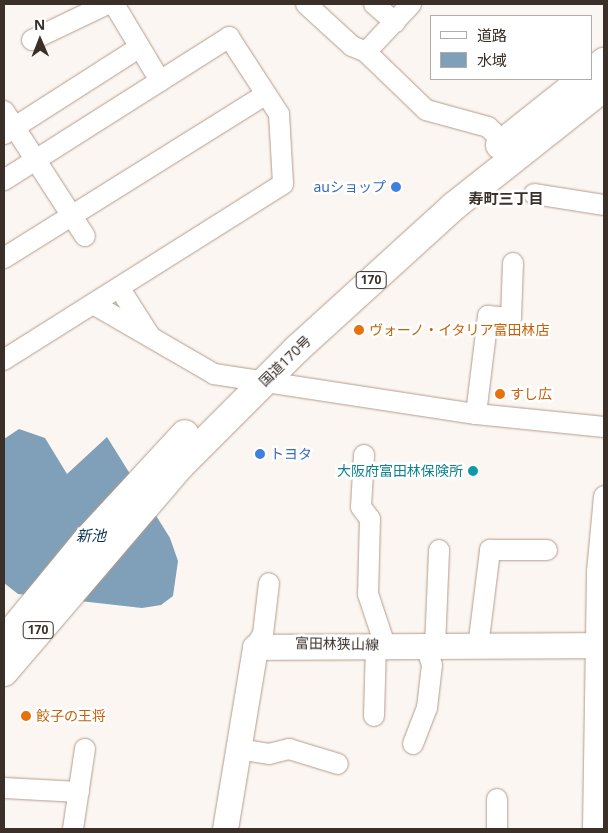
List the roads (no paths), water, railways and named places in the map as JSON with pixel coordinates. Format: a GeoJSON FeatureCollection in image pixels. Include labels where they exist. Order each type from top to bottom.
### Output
{"type":"FeatureCollection","features":[{"type":"Feature","properties":{"kind":"highway"},"geometry":{"type":"LineString","coordinates":[[593,71],[604,62]]}},
{"type":"Feature","properties":{"kind":"highway","name":"国道170号"},"geometry":{"type":"LineString","coordinates":[[510,148],[582,80]]}},
{"type":"Feature","properties":{"kind":"highway","name":"国道170号"},"geometry":{"type":"LineString","coordinates":[[4,641],[63,585],[152,483],[382,244],[510,148],[604,87]]}},
{"type":"Feature","properties":{"kind":"highway","name":"国道170号"},"geometry":{"type":"LineString","coordinates":[[4,672],[63,585]]}},
{"type":"Feature","properties":{"kind":"main road","name":"富田林狭山線"},"geometry":{"type":"LineString","coordinates":[[255,647],[381,645],[478,647],[600,644]]}},
{"type":"Feature","properties":{"kind":"main road"},"geometry":{"type":"LineString","coordinates":[[225,829],[255,647]]}},
{"type":"Feature","properties":{"kind":"street"},"geometry":{"type":"LineString","coordinates":[[32,40],[106,4]]}},
{"type":"Feature","properties":{"kind":"street"},"geometry":{"type":"LineString","coordinates":[[114,4],[160,81]]}},
{"type":"Feature","properties":{"kind":"street"},"geometry":{"type":"LineString","coordinates":[[306,4],[352,46],[366,52],[426,110],[488,127],[510,148]]}},
{"type":"Feature","properties":{"kind":"street"},"geometry":{"type":"LineString","coordinates":[[374,4],[395,22]]}},
{"type":"Feature","properties":{"kind":"street"},"geometry":{"type":"LineString","coordinates":[[366,52],[411,4]]}},
{"type":"Feature","properties":{"kind":"street"},"geometry":{"type":"LineString","coordinates":[[4,180],[229,37],[279,114],[283,184],[95,305],[4,360]]}},
{"type":"Feature","properties":{"kind":"street"},"geometry":{"type":"LineString","coordinates":[[85,236],[36,160],[7,124],[140,47]]}},
{"type":"Feature","properties":{"kind":"street"},"geometry":{"type":"LineString","coordinates":[[4,258],[266,94]]}},
{"type":"Feature","properties":{"kind":"street"},"geometry":{"type":"LineString","coordinates":[[534,194],[604,205]]}},
{"type":"Feature","properties":{"kind":"street"},"geometry":{"type":"LineString","coordinates":[[476,414],[488,316],[511,318],[513,263]]}},
{"type":"Feature","properties":{"kind":"street"},"geometry":{"type":"LineString","coordinates":[[120,289],[153,341]]}},
{"type":"Feature","properties":{"kind":"street"},"geometry":{"type":"LineString","coordinates":[[95,305],[153,341],[214,374],[476,414],[604,427]]}},
{"type":"Feature","properties":{"kind":"street"},"geometry":{"type":"LineString","coordinates":[[364,455],[361,508],[370,519],[368,594],[381,645],[374,716]]}},
{"type":"Feature","properties":{"kind":"street"},"geometry":{"type":"LineString","coordinates":[[593,829],[604,496]]}},
{"type":"Feature","properties":{"kind":"street"},"geometry":{"type":"LineString","coordinates":[[413,744],[427,708],[432,665],[430,647],[439,550]]}},
{"type":"Feature","properties":{"kind":"street"},"geometry":{"type":"LineString","coordinates":[[478,647],[490,550],[547,550]]}},
{"type":"Feature","properties":{"kind":"street"},"geometry":{"type":"LineString","coordinates":[[255,647],[263,634],[269,583]]}},
{"type":"Feature","properties":{"kind":"street"},"geometry":{"type":"LineString","coordinates":[[73,829],[85,749]]}},
{"type":"Feature","properties":{"kind":"street"},"geometry":{"type":"LineString","coordinates":[[238,749],[269,754],[289,749],[313,767],[338,764]]}},
{"type":"Feature","properties":{"kind":"street"},"geometry":{"type":"LineString","coordinates":[[4,788],[79,792]]}},
{"type":"Feature","properties":{"kind":"street"},"geometry":{"type":"LineString","coordinates":[[496,829],[498,799]]}},
{"type":"Feature","properties":{"kind":"water","name":"新池"},"geometry":{"type":"Polygon","coordinates":[[[19,429],[45,438],[67,474],[107,437],[170,538],[178,561],[173,596],[161,605],[142,608],[18,594],[4,583],[4,439],[19,429]]]}},
{"type":"Feature","properties":{"kind":"place","name":"auショップ"},"geometry":{"type":"Point","coordinates":[396,187]}},
{"type":"Feature","properties":{"kind":"place","name":"ヴォーノ・イタリア富田林店"},"geometry":{"type":"Point","coordinates":[359,330]}},
{"type":"Feature","properties":{"kind":"place","name":"すし広"},"geometry":{"type":"Point","coordinates":[500,394]}},
{"type":"Feature","properties":{"kind":"place","name":"トヨタ"},"geometry":{"type":"Point","coordinates":[260,454]}},
{"type":"Feature","properties":{"kind":"place","name":"大阪府富田林保険所"},"geometry":{"type":"Point","coordinates":[473,471]}},
{"type":"Feature","properties":{"kind":"place","name":"餃子の王将"},"geometry":{"type":"Point","coordinates":[26,716]}},
{"type":"Feature","properties":{"kind":"district","name":"寿町三丁目"},"geometry":{"type":"Point","coordinates":[506,199]}}]}
